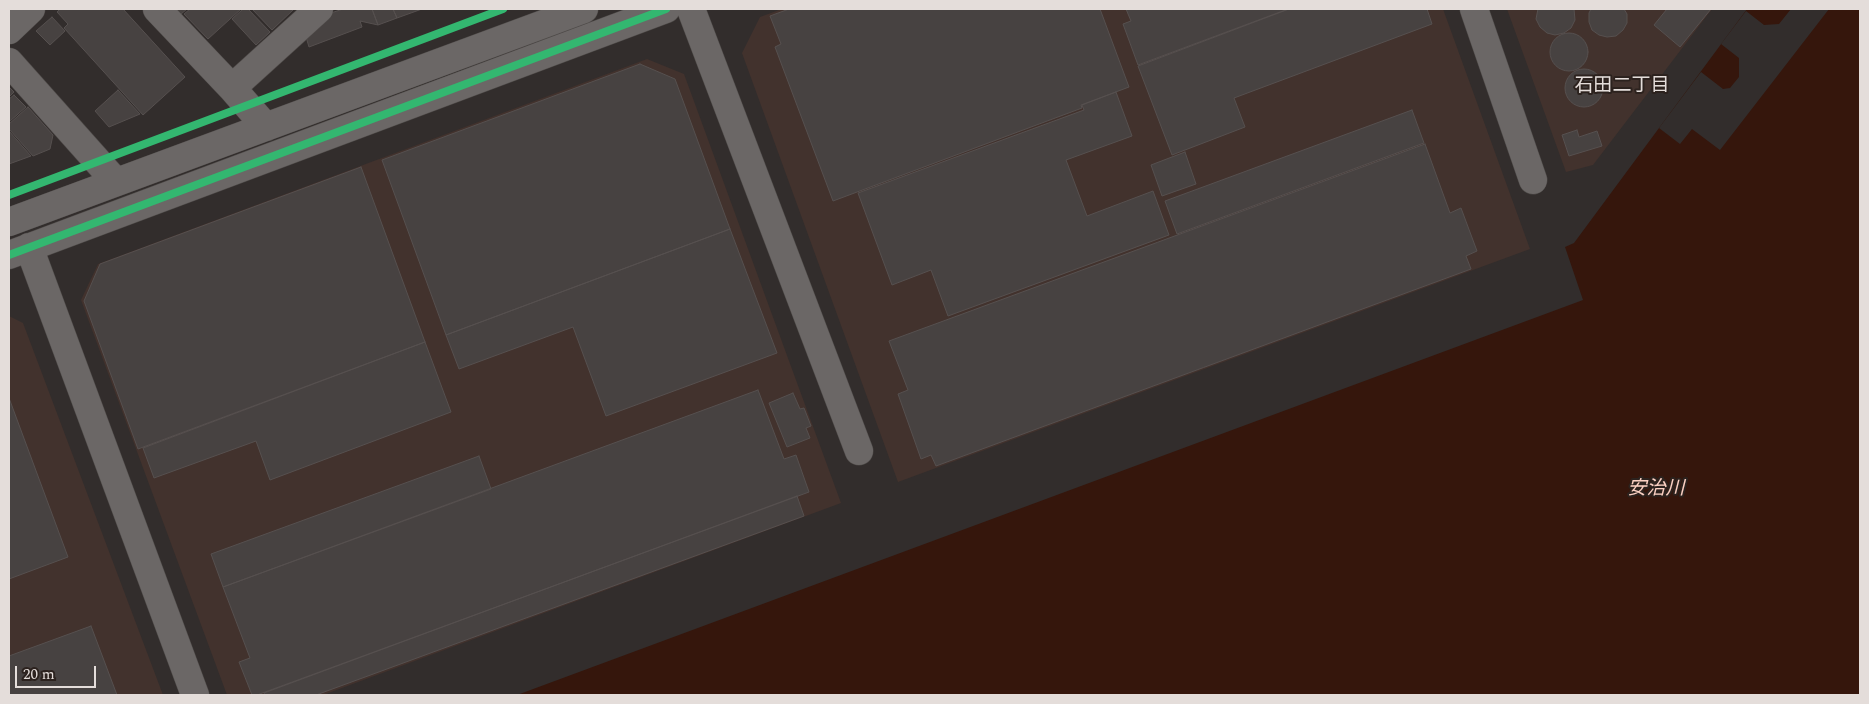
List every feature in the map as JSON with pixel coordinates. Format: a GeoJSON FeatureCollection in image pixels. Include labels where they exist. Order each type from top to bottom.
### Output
{"type":"FeatureCollection","features":[{"type":"Feature","properties":{"kind":"street"},"geometry":{"type":"LineString","coordinates":[[9,30],[31,9]]}},
{"type":"Feature","properties":{"kind":"street"},"geometry":{"type":"LineString","coordinates":[[157,9],[266,127]]}},
{"type":"Feature","properties":{"kind":"street"},"geometry":{"type":"LineString","coordinates":[[232,88],[319,9]]}},
{"type":"Feature","properties":{"kind":"street"},"geometry":{"type":"LineString","coordinates":[[9,222],[584,9]]}},
{"type":"Feature","properties":{"kind":"street"},"geometry":{"type":"LineString","coordinates":[[195,695],[19,251],[666,9]]}},
{"type":"Feature","properties":{"kind":"street"},"geometry":{"type":"LineString","coordinates":[[691,9],[859,452]]}},
{"type":"Feature","properties":{"kind":"street"},"geometry":{"type":"LineString","coordinates":[[1474,9],[1533,180]]}},
{"type":"Feature","properties":{"kind":"street"},"geometry":{"type":"LineString","coordinates":[[9,62],[116,182]]}},
{"type":"Feature","properties":{"kind":"shaded area"},"geometry":{"type":"Polygon","coordinates":[[[782,9],[1443,9],[1530,249],[898,482],[742,53],[760,17],[782,9]]]}},
{"type":"Feature","properties":{"kind":"shaded area"},"geometry":{"type":"Polygon","coordinates":[[[1507,9],[1712,9],[1593,165],[1566,172],[1507,9]]]}},
{"type":"Feature","properties":{"kind":"shaded area"},"geometry":{"type":"Polygon","coordinates":[[[647,59],[684,74],[841,503],[323,695],[227,695],[81,300],[98,264],[647,59]]]}},
{"type":"Feature","properties":{"kind":"shaded area"},"geometry":{"type":"Polygon","coordinates":[[[9,316],[23,323],[163,695],[9,695],[9,316]]]}},
{"type":"Feature","properties":{"kind":"water","name":"安治川"},"geometry":{"type":"Polygon","coordinates":[[[1747,9],[1860,9],[1860,695],[517,695],[1583,300],[1565,247],[1574,243],[1747,9]]]}},
{"type":"Feature","properties":{"kind":"pier"},"geometry":{"type":"Polygon","coordinates":[[[1791,9],[1829,9],[1720,150],[1692,129],[1680,144],[1659,128],[1701,72],[1723,89],[1730,88],[1739,77],[1739,58],[1721,44],[1746,11],[1764,25],[1779,24],[1791,9]]]}},
{"type":"Feature","properties":{"kind":"building"},"geometry":{"type":"Polygon","coordinates":[[[60,9],[123,9],[185,77],[143,115],[64,28],[68,24],[57,12],[60,9]]]}},
{"type":"Feature","properties":{"kind":"building"},"geometry":{"type":"Polygon","coordinates":[[[176,9],[187,9],[181,14],[176,9]]]}},
{"type":"Feature","properties":{"kind":"building"},"geometry":{"type":"Polygon","coordinates":[[[190,9],[241,9],[208,39],[184,14],[190,9]]]}},
{"type":"Feature","properties":{"kind":"building"},"geometry":{"type":"Polygon","coordinates":[[[243,9],[248,9],[270,32],[256,45],[232,19],[243,9]]]}},
{"type":"Feature","properties":{"kind":"building"},"geometry":{"type":"Polygon","coordinates":[[[252,9],[294,9],[272,30],[252,9]]]}},
{"type":"Feature","properties":{"kind":"building"},"geometry":{"type":"Polygon","coordinates":[[[343,9],[372,9],[378,25],[360,21],[362,27],[309,47],[306,37],[331,13],[343,9]]]}},
{"type":"Feature","properties":{"kind":"building"},"geometry":{"type":"Polygon","coordinates":[[[372,9],[393,9],[397,18],[378,25],[372,9]]]}},
{"type":"Feature","properties":{"kind":"building"},"geometry":{"type":"Polygon","coordinates":[[[393,9],[422,9],[397,18],[393,9]]]}},
{"type":"Feature","properties":{"kind":"building"},"geometry":{"type":"Polygon","coordinates":[[[789,9],[1100,9],[1129,87],[1081,105],[1082,108],[833,201],[775,47],[781,44],[770,16],[789,9]]]}},
{"type":"Feature","properties":{"kind":"building"},"geometry":{"type":"Polygon","coordinates":[[[1126,9],[1288,9],[1138,65],[1123,24],[1131,21],[1126,9]]]}},
{"type":"Feature","properties":{"kind":"building"},"geometry":{"type":"Polygon","coordinates":[[[1289,9],[1427,9],[1432,24],[1234,98],[1245,127],[1172,155],[1138,66],[1289,9]]]}},
{"type":"Feature","properties":{"kind":"building"},"geometry":{"type":"Polygon","coordinates":[[[1538,9],[1574,9],[1575,20],[1571,28],[1564,33],[1555,35],[1547,33],[1540,27],[1536,19],[1538,9]]]}},
{"type":"Feature","properties":{"kind":"building"},"geometry":{"type":"Polygon","coordinates":[[[1591,9],[1624,9],[1627,14],[1627,23],[1616,36],[1607,37],[1599,35],[1592,30],[1589,22],[1591,9]]]}},
{"type":"Feature","properties":{"kind":"building"},"geometry":{"type":"Polygon","coordinates":[[[1667,9],[1711,9],[1680,47],[1654,25],[1667,9]]]}},
{"type":"Feature","properties":{"kind":"building"},"geometry":{"type":"Polygon","coordinates":[[[52,17],[65,31],[50,45],[36,31],[52,17]]]}},
{"type":"Feature","properties":{"kind":"building"},"geometry":{"type":"Polygon","coordinates":[[[1569,33],[1583,38],[1588,52],[1583,66],[1569,71],[1555,66],[1550,52],[1555,38],[1569,33]]]}},
{"type":"Feature","properties":{"kind":"building"},"geometry":{"type":"Polygon","coordinates":[[[640,64],[675,79],[730,229],[446,335],[382,160],[640,64]]]}},
{"type":"Feature","properties":{"kind":"building"},"geometry":{"type":"Polygon","coordinates":[[[1584,69],[1598,74],[1603,88],[1598,102],[1584,107],[1570,102],[1565,88],[1570,74],[1584,69]]]}},
{"type":"Feature","properties":{"kind":"building"},"geometry":{"type":"Polygon","coordinates":[[[9,87],[14,92],[9,97],[9,87]]]}},
{"type":"Feature","properties":{"kind":"building"},"geometry":{"type":"Polygon","coordinates":[[[118,90],[140,114],[109,127],[95,111],[118,90]]]}},
{"type":"Feature","properties":{"kind":"building"},"geometry":{"type":"Polygon","coordinates":[[[1116,92],[1132,136],[1066,160],[1087,216],[1153,191],[1169,235],[948,316],[931,270],[892,285],[858,193],[1084,110],[1082,105],[1116,92]]]}},
{"type":"Feature","properties":{"kind":"building"},"geometry":{"type":"Polygon","coordinates":[[[14,95],[26,107],[9,122],[9,99],[14,95]]]}},
{"type":"Feature","properties":{"kind":"building"},"geometry":{"type":"Polygon","coordinates":[[[28,107],[53,135],[50,149],[33,156],[9,129],[9,124],[28,107]]]}},
{"type":"Feature","properties":{"kind":"building"},"geometry":{"type":"Polygon","coordinates":[[[1412,110],[1424,143],[1177,234],[1165,201],[1412,110]]]}},
{"type":"Feature","properties":{"kind":"building"},"geometry":{"type":"Polygon","coordinates":[[[1577,130],[1579,137],[1597,131],[1602,146],[1569,156],[1562,135],[1577,130]]]}},
{"type":"Feature","properties":{"kind":"building"},"geometry":{"type":"Polygon","coordinates":[[[9,131],[31,156],[9,164],[9,131]]]}},
{"type":"Feature","properties":{"kind":"building"},"geometry":{"type":"Polygon","coordinates":[[[1425,144],[1450,213],[1461,208],[1477,251],[1466,256],[1471,269],[936,466],[931,455],[921,459],[898,394],[908,390],[889,341],[1425,144]]]}},
{"type":"Feature","properties":{"kind":"building"},"geometry":{"type":"Polygon","coordinates":[[[1185,152],[1196,184],[1162,196],[1151,165],[1185,152]]]}},
{"type":"Feature","properties":{"kind":"building"},"geometry":{"type":"Polygon","coordinates":[[[361,167],[425,342],[138,449],[84,301],[100,264],[361,167]]]}},
{"type":"Feature","properties":{"kind":"building"},"geometry":{"type":"Polygon","coordinates":[[[730,229],[777,353],[606,416],[573,327],[459,369],[446,335],[730,229]]]}},
{"type":"Feature","properties":{"kind":"building"},"geometry":{"type":"Polygon","coordinates":[[[425,342],[451,412],[270,480],[256,441],[154,478],[143,448],[425,342]]]}},
{"type":"Feature","properties":{"kind":"building"},"geometry":{"type":"Polygon","coordinates":[[[758,390],[784,459],[796,455],[809,492],[257,695],[252,695],[239,662],[250,658],[223,587],[758,390]]]}},
{"type":"Feature","properties":{"kind":"building"},"geometry":{"type":"Polygon","coordinates":[[[793,393],[800,409],[804,408],[811,426],[806,428],[810,438],[787,447],[769,403],[793,393]]]}},
{"type":"Feature","properties":{"kind":"building"},"geometry":{"type":"Polygon","coordinates":[[[9,398],[68,557],[9,579],[9,398]]]}},
{"type":"Feature","properties":{"kind":"building"},"geometry":{"type":"Polygon","coordinates":[[[479,456],[491,489],[223,587],[211,554],[479,456]]]}},
{"type":"Feature","properties":{"kind":"building"},"geometry":{"type":"Polygon","coordinates":[[[797,496],[804,516],[316,695],[265,695],[264,693],[797,496]]]}},
{"type":"Feature","properties":{"kind":"building"},"geometry":{"type":"Polygon","coordinates":[[[91,626],[117,695],[9,695],[9,656],[91,626]]]}},
{"type":"Feature","properties":{"kind":"cycle path"},"geometry":{"type":"LineString","coordinates":[[9,195],[503,9]]}},
{"type":"Feature","properties":{"kind":"cycle path"},"geometry":{"type":"LineString","coordinates":[[9,255],[666,9]]}},
{"type":"Feature","properties":{"kind":"district","name":"石田二丁目"},"geometry":{"type":"Point","coordinates":[1622,87]}}]}
